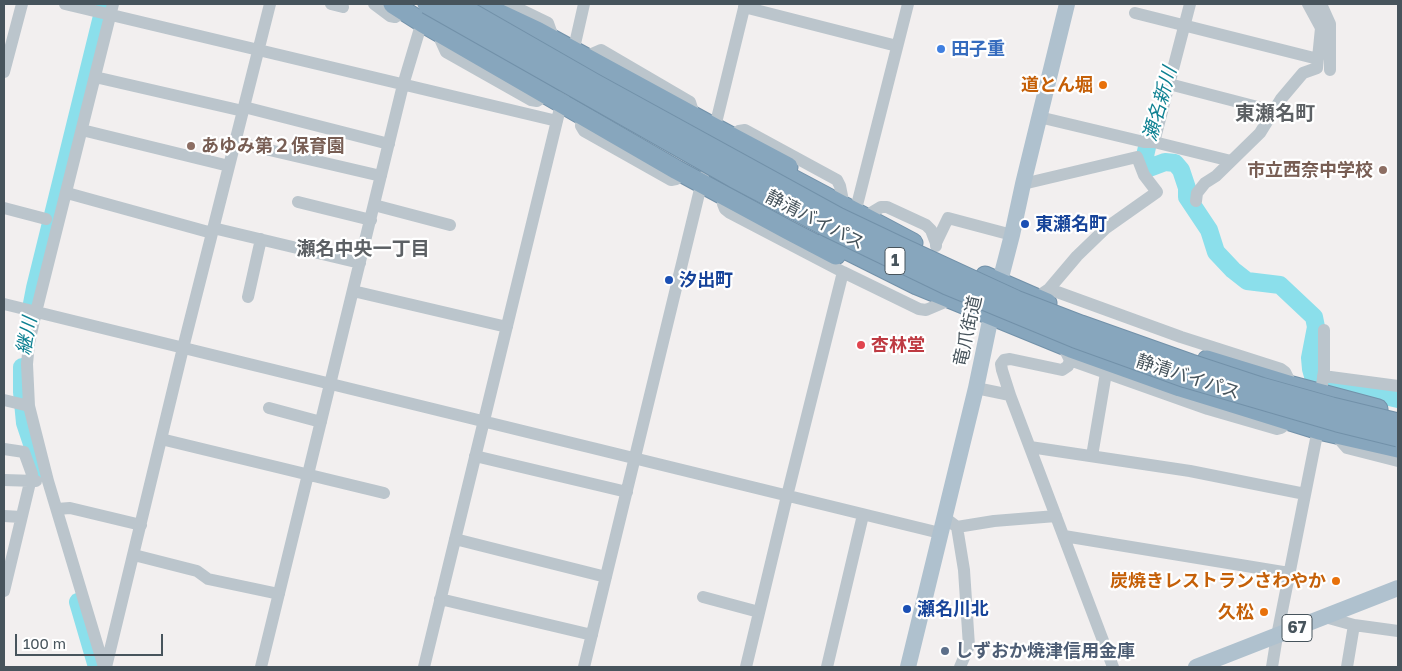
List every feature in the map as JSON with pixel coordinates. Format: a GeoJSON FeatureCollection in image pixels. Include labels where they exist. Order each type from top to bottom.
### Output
{"type":"FeatureCollection","features":[{"type":"Feature","properties":{"kind":"highway","name":"静清バイパス"},"geometry":{"type":"LineString","coordinates":[[456,4],[594,83],[838,217],[1007,296],[1081,325],[1199,367],[1332,407],[1398,423]]}},
{"type":"Feature","properties":{"kind":"highway","name":"1"},"geometry":{"type":"LineString","coordinates":[[466,4],[521,30],[770,167],[904,238],[936,248],[1000,282],[1043,294],[1101,324],[1193,356],[1292,386],[1322,385],[1398,415]]}},
{"type":"Feature","properties":{"kind":"highway","name":"1"},"geometry":{"type":"LineString","coordinates":[[479,4],[554,40],[722,133],[857,204],[904,238]]}},
{"type":"Feature","properties":{"kind":"highway","name":"1"},"geometry":{"type":"LineString","coordinates":[[415,10],[442,33],[555,107],[582,115],[685,174],[837,255],[881,274],[917,285],[991,316],[1066,352],[1292,420],[1319,430],[1398,448]]}},
{"type":"Feature","properties":{"kind":"highway"},"geometry":{"type":"LineString","coordinates":[[415,10],[573,100],[827,240],[917,285]]}},
{"type":"Feature","properties":{"kind":"highway","name":"静清バイパス"},"geometry":{"type":"LineString","coordinates":[[415,10],[827,227],[947,285],[1075,338],[1186,378],[1337,422],[1398,437]]}},
{"type":"Feature","properties":{"kind":"main road","name":"竜爪街道"},"geometry":{"type":"LineString","coordinates":[[908,667],[947,526],[991,316],[1067,4]]}},
{"type":"Feature","properties":{"kind":"main road","name":"67"},"geometry":{"type":"LineString","coordinates":[[1196,667],[1398,588]]}},
{"type":"Feature","properties":{"kind":"street"},"geometry":{"type":"LineString","coordinates":[[4,72],[6,53],[22,4]]}},
{"type":"Feature","properties":{"kind":"street"},"geometry":{"type":"LineString","coordinates":[[64,4],[112,9],[259,50],[403,85],[555,107]]}},
{"type":"Feature","properties":{"kind":"street"},"geometry":{"type":"LineString","coordinates":[[105,667],[270,4]]}},
{"type":"Feature","properties":{"kind":"street"},"geometry":{"type":"LineString","coordinates":[[262,667],[403,85],[415,10],[390,16],[374,4]]}},
{"type":"Feature","properties":{"kind":"street"},"geometry":{"type":"LineString","coordinates":[[508,4],[548,23],[554,40]]}},
{"type":"Feature","properties":{"kind":"street"},"geometry":{"type":"LineString","coordinates":[[424,667],[507,326],[555,107],[579,54],[584,4]]}},
{"type":"Feature","properties":{"kind":"street"},"geometry":{"type":"LineString","coordinates":[[908,4],[857,204],[887,207],[926,225],[931,230],[936,248]]}},
{"type":"Feature","properties":{"kind":"street"},"geometry":{"type":"LineString","coordinates":[[1154,142],[1190,4]]}},
{"type":"Feature","properties":{"kind":"street"},"geometry":{"type":"LineString","coordinates":[[1196,201],[1197,193],[1205,183],[1216,176],[1260,133],[1281,99],[1302,73],[1316,68],[1320,28],[1308,4]]}},
{"type":"Feature","properties":{"kind":"street"},"geometry":{"type":"LineString","coordinates":[[1321,4],[1330,24],[1330,70]]}},
{"type":"Feature","properties":{"kind":"street"},"geometry":{"type":"LineString","coordinates":[[584,667],[702,183],[722,133],[744,5],[898,46]]}},
{"type":"Feature","properties":{"kind":"street"},"geometry":{"type":"LineString","coordinates":[[105,667],[48,481],[16,403],[27,364],[29,343],[36,312],[112,9]]}},
{"type":"Feature","properties":{"kind":"street"},"geometry":{"type":"LineString","coordinates":[[1135,13],[1318,59]]}},
{"type":"Feature","properties":{"kind":"street"},"geometry":{"type":"LineString","coordinates":[[95,76],[389,144]]}},
{"type":"Feature","properties":{"kind":"street"},"geometry":{"type":"LineString","coordinates":[[1169,84],[1273,111]]}},
{"type":"Feature","properties":{"kind":"street"},"geometry":{"type":"LineString","coordinates":[[1039,117],[1144,142],[1154,142],[1231,162]]}},
{"type":"Feature","properties":{"kind":"street"},"geometry":{"type":"LineString","coordinates":[[82,130],[229,166]]}},
{"type":"Feature","properties":{"kind":"street"},"geometry":{"type":"LineString","coordinates":[[235,142],[381,176]]}},
{"type":"Feature","properties":{"kind":"street"},"geometry":{"type":"LineString","coordinates":[[1023,184],[1137,157],[1144,175],[1157,192],[1106,228],[1077,256],[1043,294]]}},
{"type":"Feature","properties":{"kind":"street"},"geometry":{"type":"LineString","coordinates":[[67,193],[213,230],[261,239],[360,263]]}},
{"type":"Feature","properties":{"kind":"street"},"geometry":{"type":"LineString","coordinates":[[724,195],[723,204],[730,213],[919,309],[926,310],[952,300]]}},
{"type":"Feature","properties":{"kind":"street"},"geometry":{"type":"LineString","coordinates":[[298,202],[371,220]]}},
{"type":"Feature","properties":{"kind":"street"},"geometry":{"type":"LineString","coordinates":[[374,206],[450,225]]}},
{"type":"Feature","properties":{"kind":"street"},"geometry":{"type":"LineString","coordinates":[[4,208],[46,219]]}},
{"type":"Feature","properties":{"kind":"street"},"geometry":{"type":"LineString","coordinates":[[936,248],[948,218],[1012,235]]}},
{"type":"Feature","properties":{"kind":"street"},"geometry":{"type":"LineString","coordinates":[[248,297],[261,239]]}},
{"type":"Feature","properties":{"kind":"street"},"geometry":{"type":"LineString","coordinates":[[746,667],[843,272]]}},
{"type":"Feature","properties":{"kind":"street"},"geometry":{"type":"LineString","coordinates":[[353,291],[507,326]]}},
{"type":"Feature","properties":{"kind":"street"},"geometry":{"type":"LineString","coordinates":[[4,304],[863,515],[947,526],[1056,516]]}},
{"type":"Feature","properties":{"kind":"street"},"geometry":{"type":"LineString","coordinates":[[1272,667],[1289,573],[1319,430],[1324,330]]}},
{"type":"Feature","properties":{"kind":"street"},"geometry":{"type":"LineString","coordinates":[[1066,352],[1106,373],[1208,409],[1276,429],[1281,428],[1292,420]]}},
{"type":"Feature","properties":{"kind":"street"},"geometry":{"type":"LineString","coordinates":[[1066,352],[1068,366],[1062,370],[1010,359],[1004,360],[1001,364],[1010,395],[1113,667]]}},
{"type":"Feature","properties":{"kind":"street"},"geometry":{"type":"LineString","coordinates":[[1092,456],[1106,373]]}},
{"type":"Feature","properties":{"kind":"street"},"geometry":{"type":"LineString","coordinates":[[1322,385],[1398,386]]}},
{"type":"Feature","properties":{"kind":"street"},"geometry":{"type":"LineString","coordinates":[[976,388],[1010,395]]}},
{"type":"Feature","properties":{"kind":"street"},"geometry":{"type":"LineString","coordinates":[[269,408],[321,422]]}},
{"type":"Feature","properties":{"kind":"street"},"geometry":{"type":"LineString","coordinates":[[1340,435],[1340,440],[1347,448],[1398,461]]}},
{"type":"Feature","properties":{"kind":"street"},"geometry":{"type":"LineString","coordinates":[[161,439],[384,493]]}},
{"type":"Feature","properties":{"kind":"street"},"geometry":{"type":"LineString","coordinates":[[1030,447],[1190,472],[1305,494]]}},
{"type":"Feature","properties":{"kind":"street"},"geometry":{"type":"LineString","coordinates":[[4,449],[24,452],[32,474],[21,517],[8,553],[4,588]]}},
{"type":"Feature","properties":{"kind":"street"},"geometry":{"type":"LineString","coordinates":[[475,456],[627,492]]}},
{"type":"Feature","properties":{"kind":"street"},"geometry":{"type":"LineString","coordinates":[[4,480],[48,481]]}},
{"type":"Feature","properties":{"kind":"street"},"geometry":{"type":"LineString","coordinates":[[57,509],[70,508],[141,524]]}},
{"type":"Feature","properties":{"kind":"street"},"geometry":{"type":"LineString","coordinates":[[827,667],[863,515]]}},
{"type":"Feature","properties":{"kind":"street"},"geometry":{"type":"LineString","coordinates":[[4,516],[21,517]]}},
{"type":"Feature","properties":{"kind":"street"},"geometry":{"type":"LineString","coordinates":[[947,526],[964,570],[969,646],[960,667]]}},
{"type":"Feature","properties":{"kind":"street"},"geometry":{"type":"LineString","coordinates":[[1064,536],[1289,573]]}},
{"type":"Feature","properties":{"kind":"street"},"geometry":{"type":"LineString","coordinates":[[455,539],[606,577]]}},
{"type":"Feature","properties":{"kind":"street"},"geometry":{"type":"LineString","coordinates":[[134,555],[197,571],[208,579],[279,594]]}},
{"type":"Feature","properties":{"kind":"street"},"geometry":{"type":"LineString","coordinates":[[703,597],[759,612]]}},
{"type":"Feature","properties":{"kind":"street"},"geometry":{"type":"LineString","coordinates":[[440,599],[592,635]]}},
{"type":"Feature","properties":{"kind":"street"},"geometry":{"type":"LineString","coordinates":[[1325,617],[1354,625],[1398,631]]}},
{"type":"Feature","properties":{"kind":"street"},"geometry":{"type":"LineString","coordinates":[[1347,667],[1354,625]]}},
{"type":"Feature","properties":{"kind":"waterway","name":"継川"},"geometry":{"type":"LineString","coordinates":[[30,314],[105,4]]}},
{"type":"Feature","properties":{"kind":"waterway","name":"瀬名新川"},"geometry":{"type":"LineString","coordinates":[[1152,125],[1145,156],[1149,168],[1165,162],[1175,163],[1181,170],[1187,188],[1187,197],[1209,230],[1216,252],[1233,270],[1247,281],[1280,285],[1314,317],[1316,327],[1310,358],[1313,376],[1321,382],[1398,399]]}},
{"type":"Feature","properties":{"kind":"waterway","name":"継川"},"geometry":{"type":"LineString","coordinates":[[22,367],[25,423],[41,471]]}},
{"type":"Feature","properties":{"kind":"waterway","name":"継川"},"geometry":{"type":"LineString","coordinates":[[78,602],[97,667]]}},
{"type":"Feature","properties":{"kind":"place","name":"田子重"},"geometry":{"type":"Point","coordinates":[941,49]}},
{"type":"Feature","properties":{"kind":"place","name":"道とん堀"},"geometry":{"type":"Point","coordinates":[1103,85]}},
{"type":"Feature","properties":{"kind":"place","name":"あゆみ第２保育園"},"geometry":{"type":"Point","coordinates":[191,146]}},
{"type":"Feature","properties":{"kind":"place","name":"市立西奈中学校"},"geometry":{"type":"Point","coordinates":[1383,170]}},
{"type":"Feature","properties":{"kind":"place","name":"東瀬名町"},"geometry":{"type":"Point","coordinates":[1025,224]}},
{"type":"Feature","properties":{"kind":"place","name":"汐出町"},"geometry":{"type":"Point","coordinates":[669,280]}},
{"type":"Feature","properties":{"kind":"place","name":"杏林堂"},"geometry":{"type":"Point","coordinates":[861,345]}},
{"type":"Feature","properties":{"kind":"place","name":"炭焼きレストランさわやか"},"geometry":{"type":"Point","coordinates":[1336,581]}},
{"type":"Feature","properties":{"kind":"place","name":"瀬名川北"},"geometry":{"type":"Point","coordinates":[907,609]}},
{"type":"Feature","properties":{"kind":"place","name":"久松"},"geometry":{"type":"Point","coordinates":[1264,612]}},
{"type":"Feature","properties":{"kind":"place","name":"しずおか焼津信用金庫"},"geometry":{"type":"Point","coordinates":[945,651]}},
{"type":"Feature","properties":{"kind":"district","name":"東瀬名町"},"geometry":{"type":"Point","coordinates":[1275,114]}},
{"type":"Feature","properties":{"kind":"district","name":"瀬名中央一丁目"},"geometry":{"type":"Point","coordinates":[363,249]}}]}
